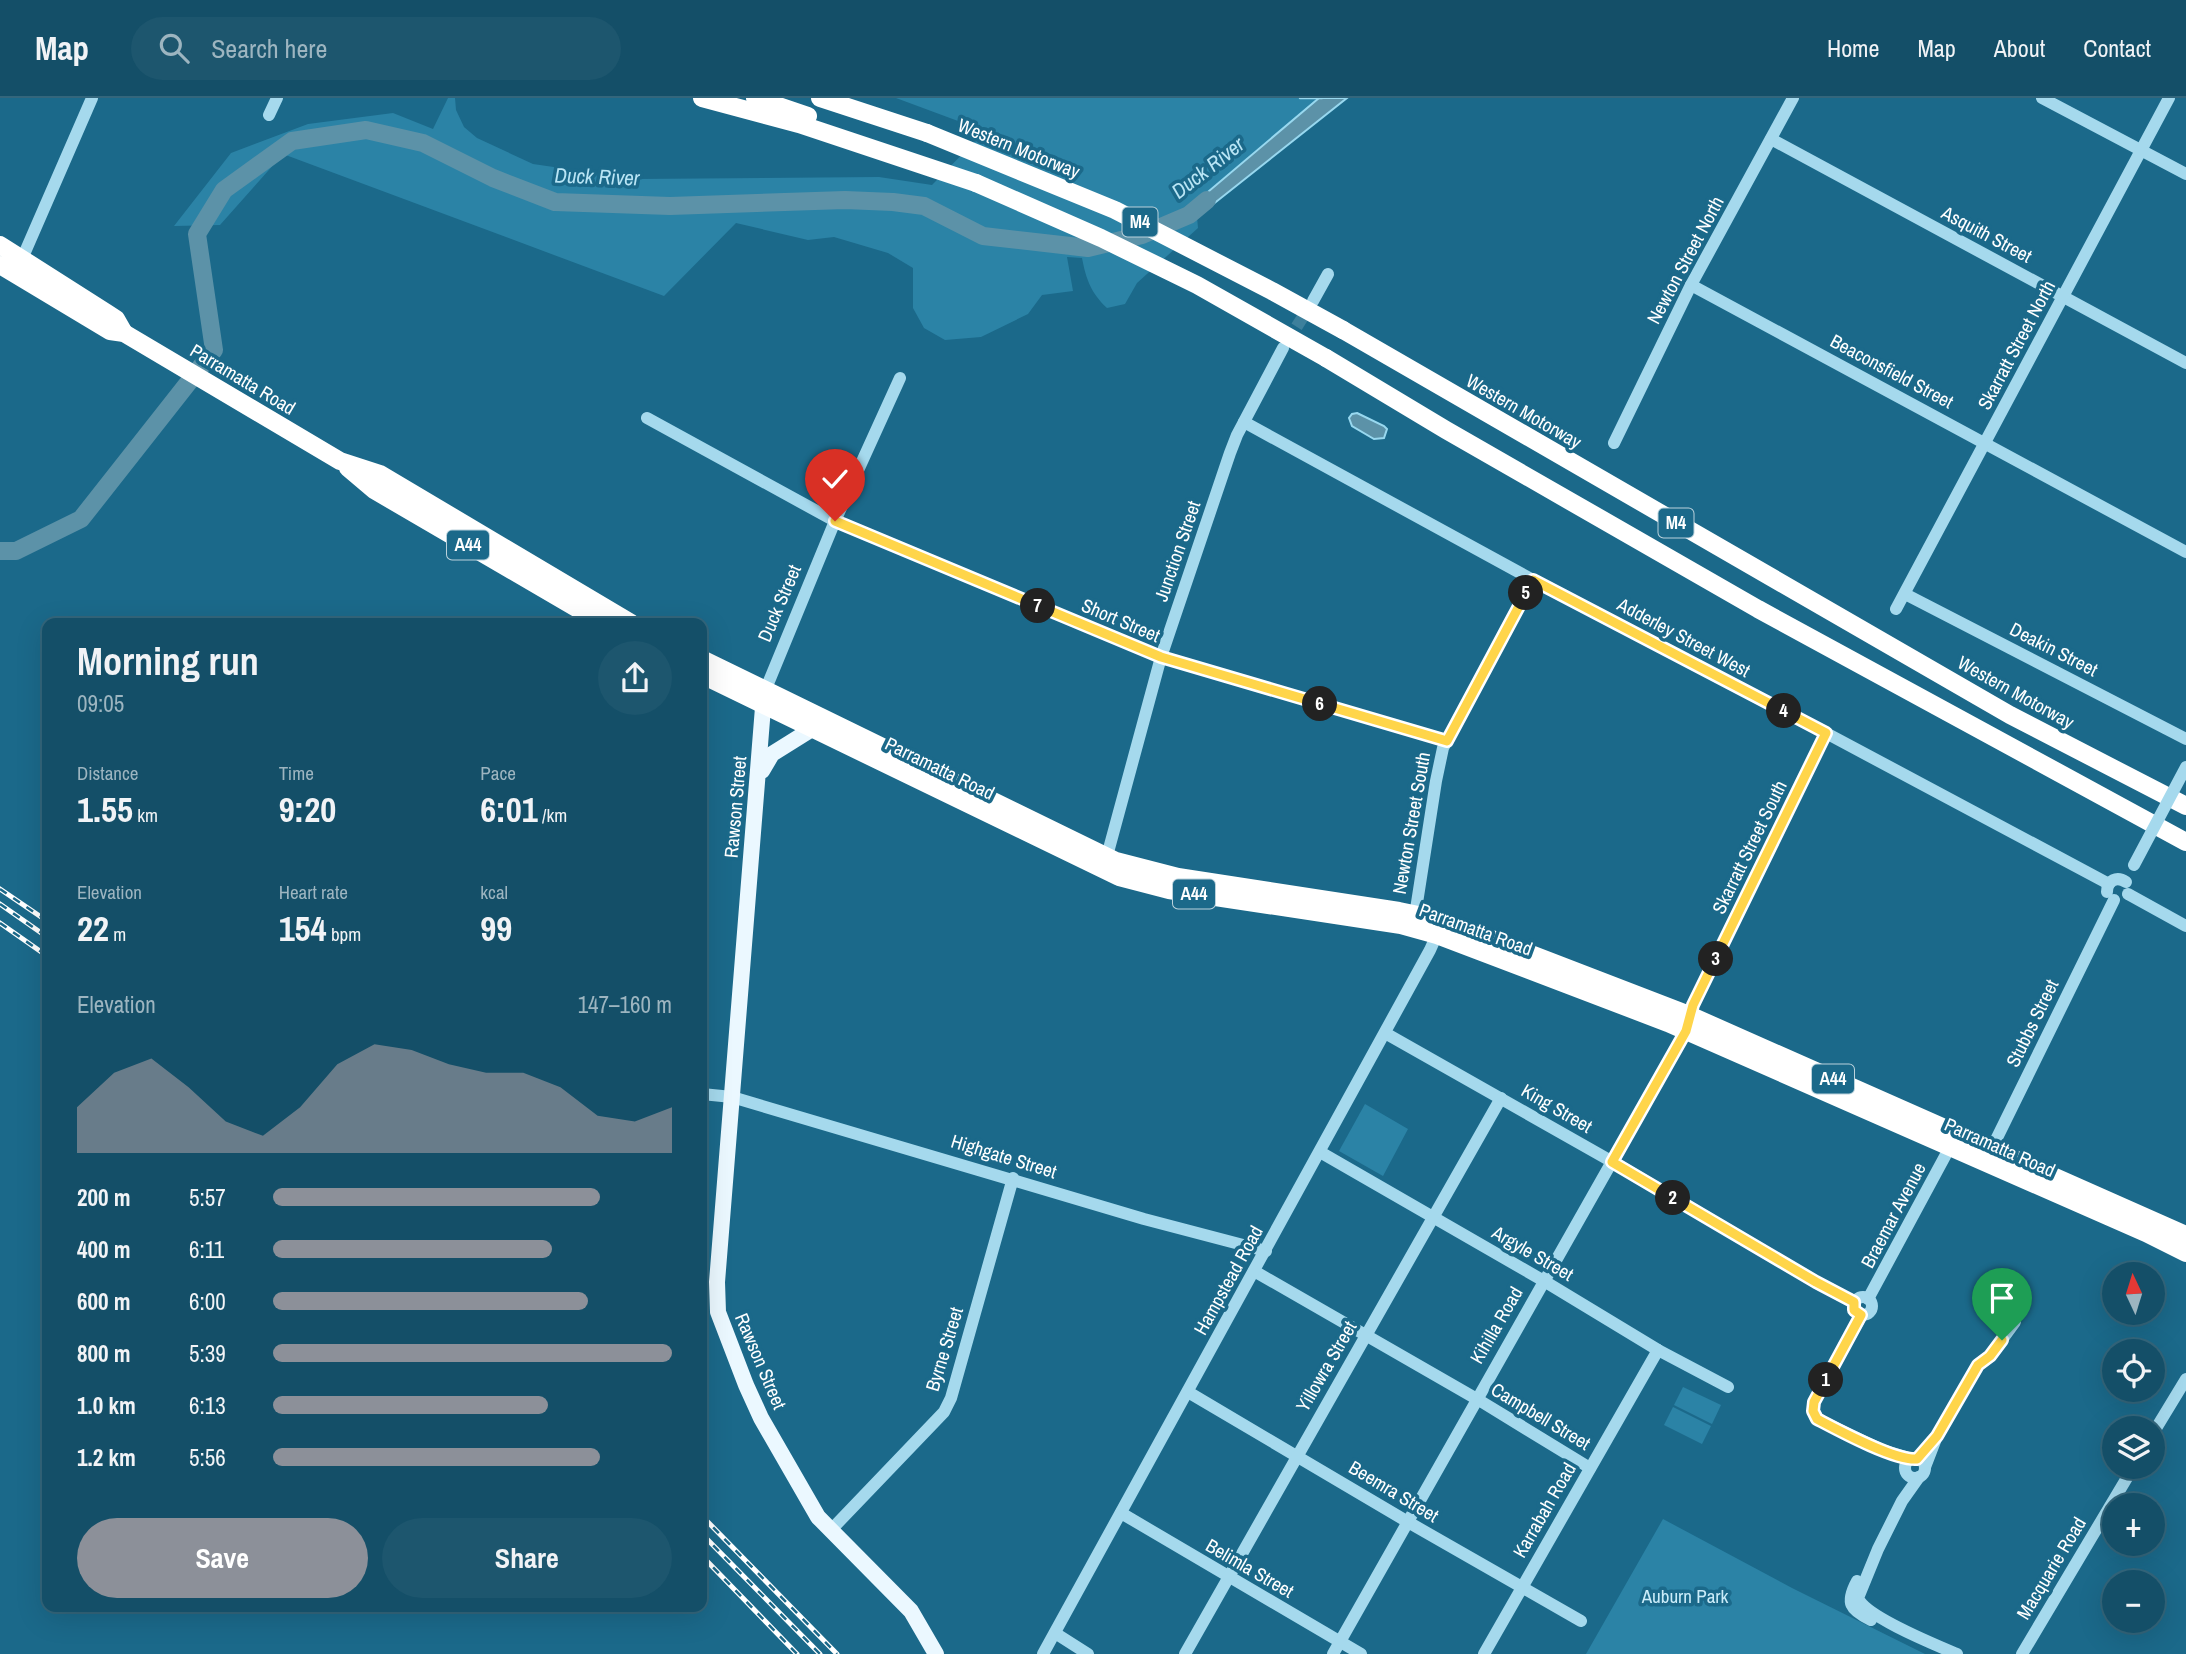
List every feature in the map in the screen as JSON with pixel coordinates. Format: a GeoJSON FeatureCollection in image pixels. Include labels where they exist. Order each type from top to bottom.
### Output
{"type":"FeatureCollection","features":[{"type":"Feature","properties":{"kind":"highway","name":"M4"},"geometry":{"type":"LineString","coordinates":[[702,98],[891,149]]}},
{"type":"Feature","properties":{"kind":"highway","name":"M4"},"geometry":{"type":"LineString","coordinates":[[755,98],[976,183],[1101,238],[1197,285],[1758,609],[2183,841]]}},
{"type":"Feature","properties":{"kind":"highway","name":"Western Motorway"},"geometry":{"type":"LineString","coordinates":[[820,98],[927,133],[1115,210],[1250,279],[2010,715],[2186,806]]}},
{"type":"Feature","properties":{"kind":"highway","name":"M4"},"geometry":{"type":"LineString","coordinates":[[862,98],[927,133]]}},
{"type":"Feature","properties":{"kind":"highway","name":"Parramatta Road"},"geometry":{"type":"LineString","coordinates":[[0,245],[116,319],[124,333]]}},
{"type":"Feature","properties":{"kind":"highway","name":"Parramatta Road"},"geometry":{"type":"LineString","coordinates":[[0,265],[110,331],[124,333],[179,364],[340,461],[373,490],[593,618]]}},
{"type":"Feature","properties":{"kind":"highway","name":"Parramatta Road"},"geometry":{"type":"LineString","coordinates":[[340,461],[380,474],[623,618]]}},
{"type":"Feature","properties":{"kind":"highway","name":"Parramatta Road"},"geometry":{"type":"LineString","coordinates":[[707,662],[812,729],[1119,877],[1169,890],[1414,921]]}},
{"type":"Feature","properties":{"kind":"highway","name":"Parramatta Road"},"geometry":{"type":"LineString","coordinates":[[707,677],[764,698],[1140,869],[1414,921],[1687,1023],[1988,1156],[2186,1253]]}},
{"type":"Feature","properties":{"kind":"highway","name":"Parramatta Road"},"geometry":{"type":"LineString","coordinates":[[1687,1023],[1950,1147],[1988,1156],[2186,1235]]}},
{"type":"Feature","properties":{"kind":"main road","name":"Rawson Street"},"geometry":{"type":"LineString","coordinates":[[764,698],[717,1282],[718,1312],[761,1418],[818,1517],[911,1611],[936,1654]]}},
{"type":"Feature","properties":{"kind":"main road"},"geometry":{"type":"LineString","coordinates":[[759,776],[772,754],[812,729]]}},
{"type":"Feature","properties":{"kind":"street"},"geometry":{"type":"LineString","coordinates":[[22,259],[92,98]]}},
{"type":"Feature","properties":{"kind":"street"},"geometry":{"type":"LineString","coordinates":[[269,115],[277,98]]}},
{"type":"Feature","properties":{"kind":"street","name":"Newton Street North"},"geometry":{"type":"LineString","coordinates":[[1614,443],[1691,285],[1793,98]]}},
{"type":"Feature","properties":{"kind":"street"},"geometry":{"type":"LineString","coordinates":[[2042,98],[2186,174]]}},
{"type":"Feature","properties":{"kind":"street","name":"Skarratt Street North"},"geometry":{"type":"LineString","coordinates":[[1896,609],[2169,98]]}},
{"type":"Feature","properties":{"kind":"street","name":"Asquith Street"},"geometry":{"type":"LineString","coordinates":[[1771,139],[2186,363]]}},
{"type":"Feature","properties":{"kind":"street"},"geometry":{"type":"LineString","coordinates":[[1313,301],[1328,274]]}},
{"type":"Feature","properties":{"kind":"street","name":"Beaconsfield Street"},"geometry":{"type":"LineString","coordinates":[[1691,285],[2186,552]]}},
{"type":"Feature","properties":{"kind":"street","name":"Junction Street"},"geometry":{"type":"LineString","coordinates":[[1107,856],[1161,657],[1230,453],[1283,348]]}},
{"type":"Feature","properties":{"kind":"street","name":"Duck Street"},"geometry":{"type":"LineString","coordinates":[[764,698],[835,521],[900,378]]}},
{"type":"Feature","properties":{"kind":"street","name":"Short Street"},"geometry":{"type":"LineString","coordinates":[[647,418],[835,521],[1161,657],[1447,741]]}},
{"type":"Feature","properties":{"kind":"street","name":"Adderley Street West"},"geometry":{"type":"LineString","coordinates":[[1244,422],[1533,580],[2109,884]]}},
{"type":"Feature","properties":{"kind":"street","name":"Newton Street South"},"geometry":{"type":"LineString","coordinates":[[1414,921],[1440,758],[1533,580]]}},
{"type":"Feature","properties":{"kind":"street","name":"Deakin Street"},"geometry":{"type":"LineString","coordinates":[[1905,594],[2186,739]]}},
{"type":"Feature","properties":{"kind":"street","name":"Skarratt Street South"},"geometry":{"type":"LineString","coordinates":[[1687,1023],[1826,733]]}},
{"type":"Feature","properties":{"kind":"street"},"geometry":{"type":"LineString","coordinates":[[2186,768],[2134,864],[2127,888],[2121,900],[2114,900],[2108,894],[2109,884],[2117,879],[2127,888],[2186,926]]}},
{"type":"Feature","properties":{"kind":"street","name":"Stubbs Street"},"geometry":{"type":"LineString","coordinates":[[1988,1156],[2114,900]]}},
{"type":"Feature","properties":{"kind":"street","name":"Hampstead Road"},"geometry":{"type":"LineString","coordinates":[[1043,1654],[1266,1251],[1439,929]]}},
{"type":"Feature","properties":{"kind":"street","name":"Kihilla Road"},"geometry":{"type":"LineString","coordinates":[[1333,1654],[1612,1162],[1687,1023]]}},
{"type":"Feature","properties":{"kind":"street","name":"King Street"},"geometry":{"type":"LineString","coordinates":[[1385,1033],[1854,1302]]}},
{"type":"Feature","properties":{"kind":"street","name":"Highgate Street"},"geometry":{"type":"LineString","coordinates":[[707,1094],[732,1097],[1013,1178],[1144,1219],[1266,1251]]}},
{"type":"Feature","properties":{"kind":"street","name":"Yillowra Street"},"geometry":{"type":"LineString","coordinates":[[1185,1654],[1501,1098]]}},
{"type":"Feature","properties":{"kind":"street","name":"Braemar Avenue"},"geometry":{"type":"LineString","coordinates":[[1868,1299],[1950,1147]]}},
{"type":"Feature","properties":{"kind":"street","name":"Argyle Street"},"geometry":{"type":"LineString","coordinates":[[1320,1152],[1658,1350],[1728,1387]]}},
{"type":"Feature","properties":{"kind":"street","name":"Byrne Street"},"geometry":{"type":"LineString","coordinates":[[830,1531],[944,1412],[951,1398],[1013,1178]]}},
{"type":"Feature","properties":{"kind":"street","name":"Campbell Street"},"geometry":{"type":"LineString","coordinates":[[1254,1271],[1590,1468]]}},
{"type":"Feature","properties":{"kind":"street"},"geometry":{"type":"LineString","coordinates":[[1861,1315],[1854,1310],[1854,1302],[1861,1297],[1868,1299],[1871,1304],[1870,1312],[1861,1315],[1814,1402],[1813,1411],[1817,1419],[1914,1468]]}},
{"type":"Feature","properties":{"kind":"street"},"geometry":{"type":"LineString","coordinates":[[1956,1654],[1858,1607],[1859,1594],[1902,1501],[1914,1468],[1937,1436],[1978,1365],[1990,1356],[2015,1322]]}},
{"type":"Feature","properties":{"kind":"street","name":"Karrabah Road"},"geometry":{"type":"LineString","coordinates":[[1484,1654],[1658,1350]]}},
{"type":"Feature","properties":{"kind":"street"},"geometry":{"type":"LineString","coordinates":[[2164,1416],[2186,1380]]}},
{"type":"Feature","properties":{"kind":"street","name":"Beemra Street"},"geometry":{"type":"LineString","coordinates":[[1188,1392],[1581,1621]]}},
{"type":"Feature","properties":{"kind":"street","name":"Macquarie Road"},"geometry":{"type":"LineString","coordinates":[[2022,1654],[2126,1479]]}},
{"type":"Feature","properties":{"kind":"street","name":"Belimla Street"},"geometry":{"type":"LineString","coordinates":[[1122,1513],[1228,1578],[1361,1654]]}},
{"type":"Feature","properties":{"kind":"street"},"geometry":{"type":"LineString","coordinates":[[1055,1633],[1088,1654]]}},
{"type":"Feature","properties":{"kind":"green space"},"geometry":{"type":"Polygon","coordinates":[[[448,98],[455,98],[456,110],[464,127],[477,138],[533,164],[636,179],[879,177],[932,185],[985,131],[896,98],[1319,98],[1184,212],[1197,217],[1198,228],[1137,283],[1125,304],[1107,308],[1090,285],[1082,258],[1067,257],[1073,291],[1042,295],[1028,314],[981,337],[945,340],[924,328],[913,308],[913,268],[888,253],[834,237],[808,240],[736,223],[664,296],[283,154],[220,225],[174,226],[231,153],[308,124],[393,113],[433,129],[448,98]]]}},
{"type":"Feature","properties":{"kind":"green space"},"geometry":{"type":"Polygon","coordinates":[[[1365,1104],[1408,1129],[1383,1176],[1339,1151],[1365,1104]]]}},
{"type":"Feature","properties":{"kind":"green space"},"geometry":{"type":"Polygon","coordinates":[[[1683,1387],[1721,1405],[1712,1424],[1674,1405],[1683,1387]]]}},
{"type":"Feature","properties":{"kind":"green space"},"geometry":{"type":"Polygon","coordinates":[[[1673,1407],[1711,1426],[1702,1444],[1664,1425],[1673,1407]]]}},
{"type":"Feature","properties":{"kind":"green space","name":"Auburn Park"},"geometry":{"type":"Polygon","coordinates":[[[1663,1519],[1792,1588],[1925,1654],[1586,1654],[1663,1519]]]}},
{"type":"Feature","properties":{"kind":"shaded area","name":"Duck River"},"geometry":{"type":"Polygon","coordinates":[[[1319,98],[1347,98],[1197,217],[1183,213],[1319,98]]]}},
{"type":"Feature","properties":{"kind":"shaded area"},"geometry":{"type":"Polygon","coordinates":[[[1357,413],[1384,426],[1387,429],[1384,438],[1374,439],[1352,426],[1349,418],[1357,413]]]}},
{"type":"Feature","properties":{"kind":"waterway"},"geometry":{"type":"LineString","coordinates":[[1300,98],[1322,98]]}},
{"type":"Feature","properties":{"kind":"waterway","name":"Duck River"},"geometry":{"type":"LineString","coordinates":[[0,551],[16,551],[81,519],[214,350],[197,234],[224,190],[292,141],[366,130],[423,143],[493,178],[555,202],[670,206],[845,200],[893,202],[924,206],[983,236],[1088,248],[1142,235],[1189,215],[1207,200]]}},
{"type":"Feature","properties":{"kind":"tunnel"},"geometry":{"type":"LineString","coordinates":[[1287,342],[1311,304]]}},
{"type":"Feature","properties":{"kind":"railway"},"geometry":{"type":"LineString","coordinates":[[0,889],[42,918]]}},
{"type":"Feature","properties":{"kind":"railway"},"geometry":{"type":"LineString","coordinates":[[0,904],[42,933]]}},
{"type":"Feature","properties":{"kind":"railway"},"geometry":{"type":"LineString","coordinates":[[0,923],[42,952]]}},
{"type":"Feature","properties":{"kind":"railway"},"geometry":{"type":"LineString","coordinates":[[707,1521],[837,1654]]}},
{"type":"Feature","properties":{"kind":"railway"},"geometry":{"type":"LineString","coordinates":[[707,1539],[820,1654]]}},
{"type":"Feature","properties":{"kind":"railway"},"geometry":{"type":"LineString","coordinates":[[707,1561],[797,1654]]}},
{"type":"Feature","properties":{"kind":"route"},"geometry":{"type":"LineString","coordinates":[[835,521],[1161,657],[1447,741],[1533,580],[1826,733],[1693,1005],[1686,1031],[1612,1162],[1854,1302],[1854,1310],[1861,1315],[1814,1402],[1813,1411],[1817,1419],[1882,1450],[1917,1459],[1937,1436],[1978,1365],[1990,1356],[2002,1340]]}}]}
